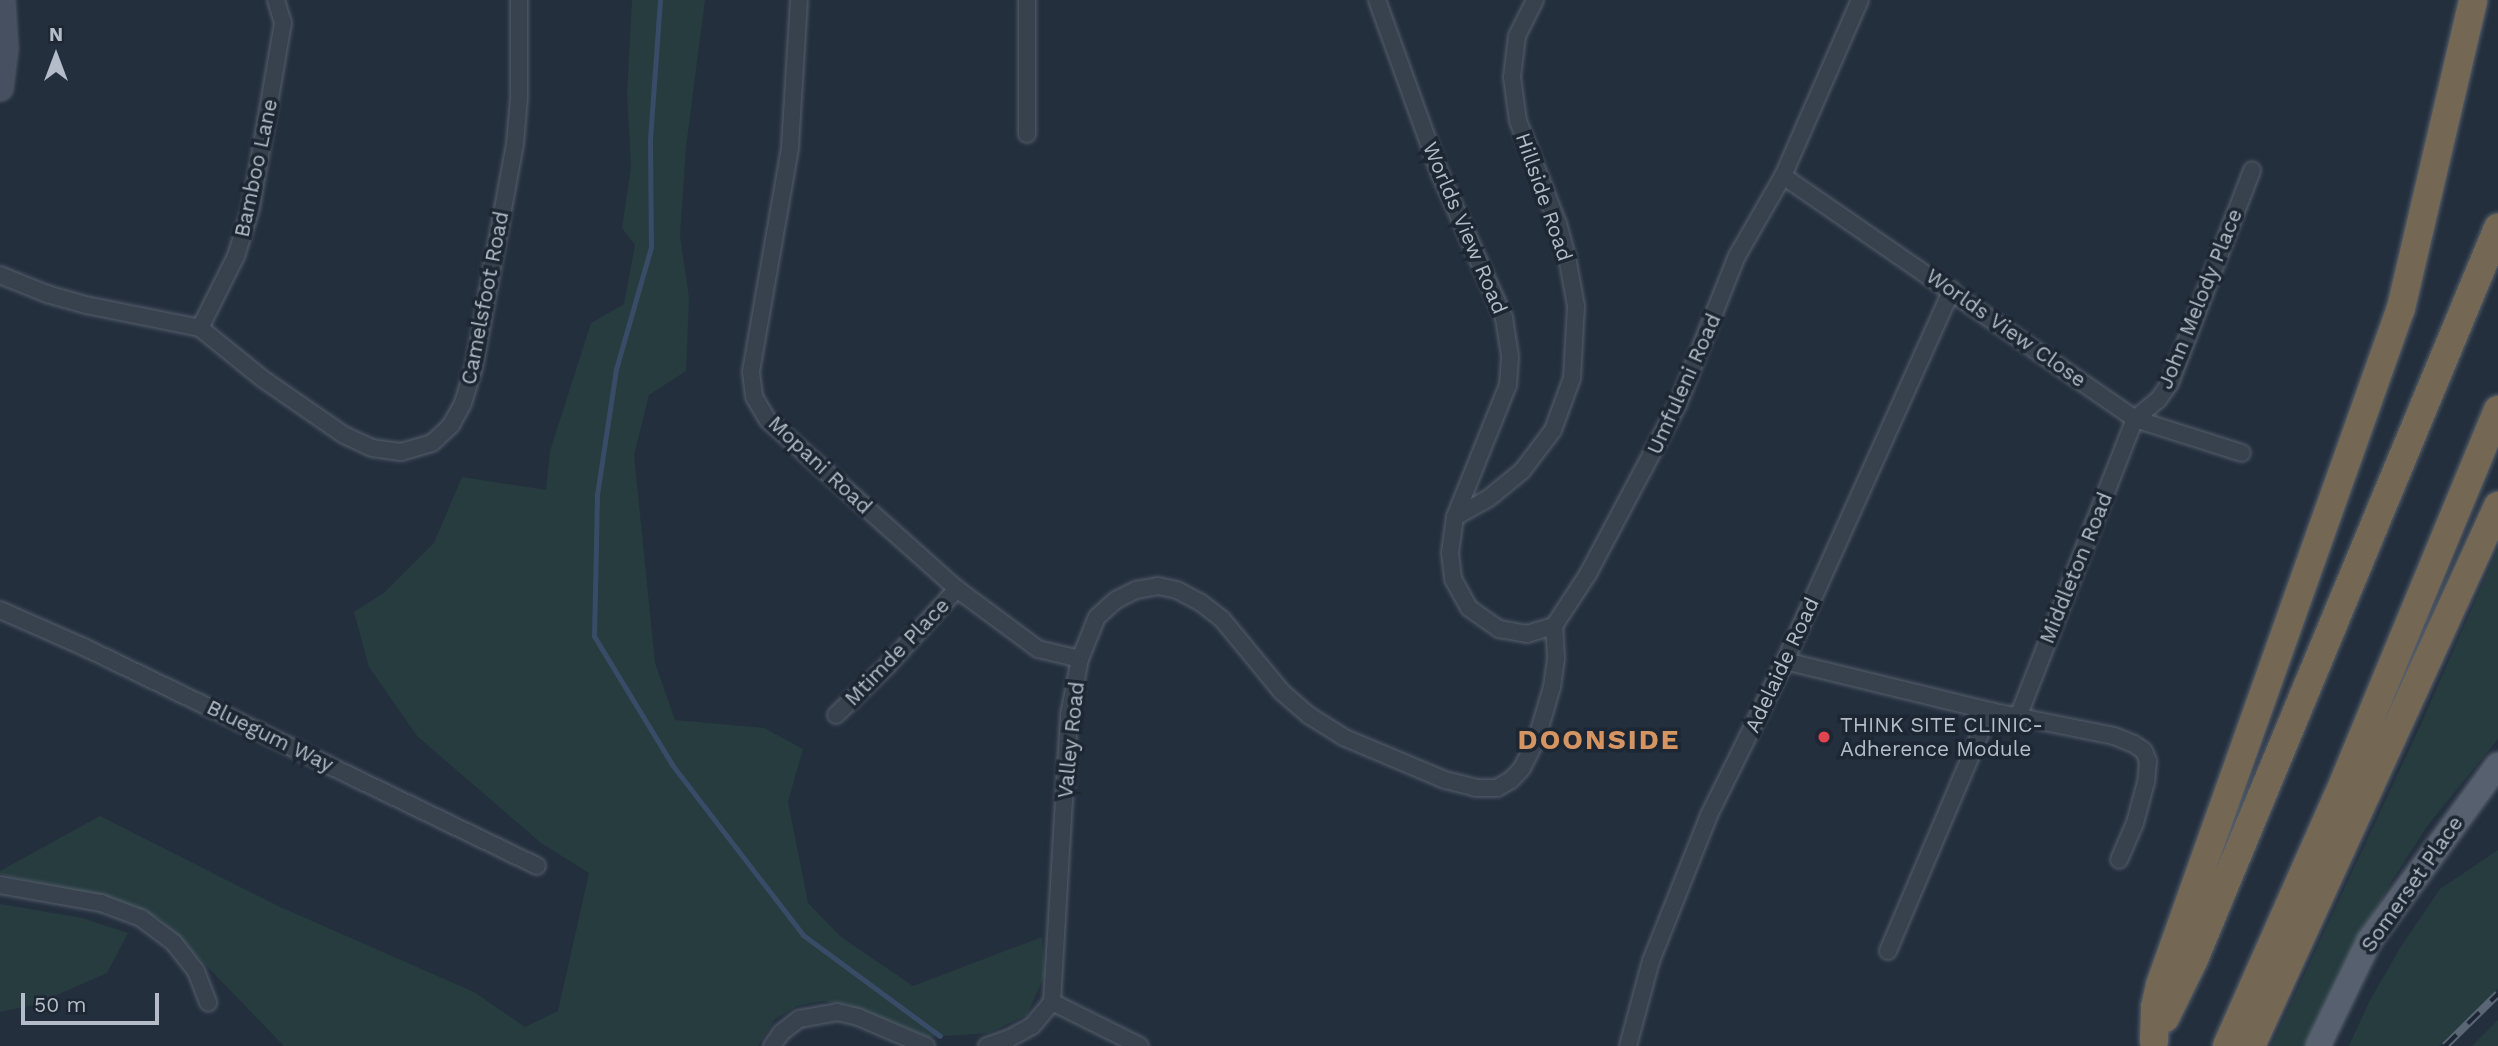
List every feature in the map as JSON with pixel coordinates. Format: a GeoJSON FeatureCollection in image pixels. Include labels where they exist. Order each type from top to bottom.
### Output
{"type":"FeatureCollection","features":[{"type":"Feature","properties":{"kind":"highway"},"geometry":{"type":"LineString","coordinates":[[2153,1044],[2155,1007],[2161,985],[2401,308],[2473,0]]}},
{"type":"Feature","properties":{"kind":"highway"},"geometry":{"type":"LineString","coordinates":[[2153,1044],[2194,959],[2498,228]]}},
{"type":"Feature","properties":{"kind":"highway"},"geometry":{"type":"LineString","coordinates":[[2227,1046],[2338,796],[2498,410]]}},
{"type":"Feature","properties":{"kind":"highway"},"geometry":{"type":"LineString","coordinates":[[2251,1046],[2498,506]]}},
{"type":"Feature","properties":{"kind":"main road","name":"Somerset Place"},"geometry":{"type":"LineString","coordinates":[[2318,1046],[2369,941],[2498,765]]}},
{"type":"Feature","properties":{"kind":"street"},"geometry":{"type":"LineString","coordinates":[[0,88],[5,48],[2,0]]}},
{"type":"Feature","properties":{"kind":"street","name":"Bamboo Lane"},"geometry":{"type":"LineString","coordinates":[[200,328],[236,256],[251,208],[283,23],[276,0]]}},
{"type":"Feature","properties":{"kind":"street","name":"Camelsfoot Road"},"geometry":{"type":"LineString","coordinates":[[0,275],[47,294],[86,305],[200,328],[272,386],[344,435],[372,448],[401,452],[432,443],[452,425],[463,403],[474,366],[515,144],[519,98],[520,0]]}},
{"type":"Feature","properties":{"kind":"street","name":"Mopani Road"},"geometry":{"type":"LineString","coordinates":[[799,0],[790,148],[751,372],[754,397],[768,420],[957,589],[1038,649],[1080,659]]}},
{"type":"Feature","properties":{"kind":"street"},"geometry":{"type":"LineString","coordinates":[[1027,0],[1027,134]]}},
{"type":"Feature","properties":{"kind":"street","name":"Worlds View Road"},"geometry":{"type":"LineString","coordinates":[[1377,0],[1440,174],[1504,318],[1510,357],[1508,385],[1455,517],[1450,553],[1453,579],[1469,608],[1499,629],[1527,634],[1554,626]]}},
{"type":"Feature","properties":{"kind":"street","name":"Hillside Road"},"geometry":{"type":"LineString","coordinates":[[1455,517],[1489,498],[1522,471],[1553,430],[1566,403],[1572,378],[1576,306],[1567,257],[1558,224],[1518,121],[1512,77],[1517,36],[1535,0]]}},
{"type":"Feature","properties":{"kind":"street","name":"Umfuleni Road"},"geometry":{"type":"LineString","coordinates":[[1554,626],[1588,574],[1678,404],[1737,256],[1783,176],[1860,0]]}},
{"type":"Feature","properties":{"kind":"street","name":"John Melody Place"},"geometry":{"type":"LineString","coordinates":[[2135,419],[2158,400],[2170,383],[2252,170]]}},
{"type":"Feature","properties":{"kind":"street","name":"Worlds View Close"},"geometry":{"type":"LineString","coordinates":[[1783,176],[1952,290],[2135,419],[2242,453]]}},
{"type":"Feature","properties":{"kind":"street","name":"Adelaide Road"},"geometry":{"type":"LineString","coordinates":[[1628,1046],[1651,961],[1709,816],[1785,661],[1952,290]]}},
{"type":"Feature","properties":{"kind":"street","name":"Middleton Road"},"geometry":{"type":"LineString","coordinates":[[2018,717],[2135,419]]}},
{"type":"Feature","properties":{"kind":"street","name":"Valley Road"},"geometry":{"type":"LineString","coordinates":[[1052,1002],[1069,715],[1080,659],[1097,617],[1116,600],[1136,590],[1158,586],[1177,590],[1200,602],[1222,619],[1282,692],[1310,716],[1343,737],[1445,780],[1476,788],[1497,788],[1511,780],[1522,768],[1539,731],[1552,687],[1556,659],[1554,626]]}},
{"type":"Feature","properties":{"kind":"street","name":"Mtimde Place"},"geometry":{"type":"LineString","coordinates":[[836,715],[888,665],[957,589]]}},
{"type":"Feature","properties":{"kind":"street","name":"Bluegum Way"},"geometry":{"type":"LineString","coordinates":[[0,610],[96,653],[537,866]]}},
{"type":"Feature","properties":{"kind":"street"},"geometry":{"type":"LineString","coordinates":[[1785,661],[1990,711],[2114,736],[2144,751],[2148,761],[2138,813],[2119,860]]}},
{"type":"Feature","properties":{"kind":"street"},"geometry":{"type":"LineString","coordinates":[[1888,951],[1990,711]]}},
{"type":"Feature","properties":{"kind":"street"},"geometry":{"type":"LineString","coordinates":[[0,885],[101,903],[141,918],[174,943],[196,971],[208,1003]]}},
{"type":"Feature","properties":{"kind":"street"},"geometry":{"type":"LineString","coordinates":[[987,1046],[1032,1026],[1052,1002],[1140,1046]]}},
{"type":"Feature","properties":{"kind":"street"},"geometry":{"type":"LineString","coordinates":[[772,1046],[781,1033],[799,1019],[837,1012],[858,1017],[926,1046]]}},
{"type":"Feature","properties":{"kind":"green space"},"geometry":{"type":"Polygon","coordinates":[[[632,0],[705,0],[686,147],[680,235],[689,298],[686,371],[649,395],[634,455],[655,663],[675,720],[764,728],[803,749],[788,802],[808,903],[841,937],[913,986],[1042,937],[1045,975],[1027,1015],[989,1033],[929,1037],[846,1004],[822,1001],[797,1006],[775,1019],[758,1046],[284,1046],[162,920],[117,900],[0,874],[0,871],[100,816],[278,906],[474,992],[525,1027],[558,1011],[589,873],[541,843],[417,736],[369,667],[354,612],[385,592],[434,543],[462,477],[546,490],[550,451],[591,323],[624,304],[635,245],[622,228],[631,167],[627,94],[632,0]]]}},
{"type":"Feature","properties":{"kind":"green space"},"geometry":{"type":"Polygon","coordinates":[[[2498,549],[2498,739],[2428,825],[2390,884],[2329,996],[2310,1046],[2271,1046],[2420,726],[2498,549]]]}},
{"type":"Feature","properties":{"kind":"green space"},"geometry":{"type":"Polygon","coordinates":[[[2498,850],[2498,989],[2439,1046],[2349,1046],[2369,1002],[2400,948],[2440,889],[2498,850]]]}},
{"type":"Feature","properties":{"kind":"green space"},"geometry":{"type":"Polygon","coordinates":[[[0,904],[82,918],[128,933],[107,973],[34,1005],[0,1012],[0,904]]]}},
{"type":"Feature","properties":{"kind":"green space"},"geometry":{"type":"Polygon","coordinates":[[[2498,1020],[2498,1046],[2472,1046],[2498,1020]]]}},
{"type":"Feature","properties":{"kind":"waterway"},"geometry":{"type":"LineString","coordinates":[[660,0],[650,140],[651,247],[616,369],[597,495],[594,636],[673,766],[803,935],[940,1036]]}},
{"type":"Feature","properties":{"kind":"railway"},"geometry":{"type":"LineString","coordinates":[[2445,1046],[2498,994]]}},
{"type":"Feature","properties":{"kind":"place","name":"THINK SITE CLINIC- Adherence Module"},"geometry":{"type":"Point","coordinates":[1824,737]}},
{"type":"Feature","properties":{"kind":"district","name":"DOONSIDE"},"geometry":{"type":"Point","coordinates":[1599,740]}}]}
